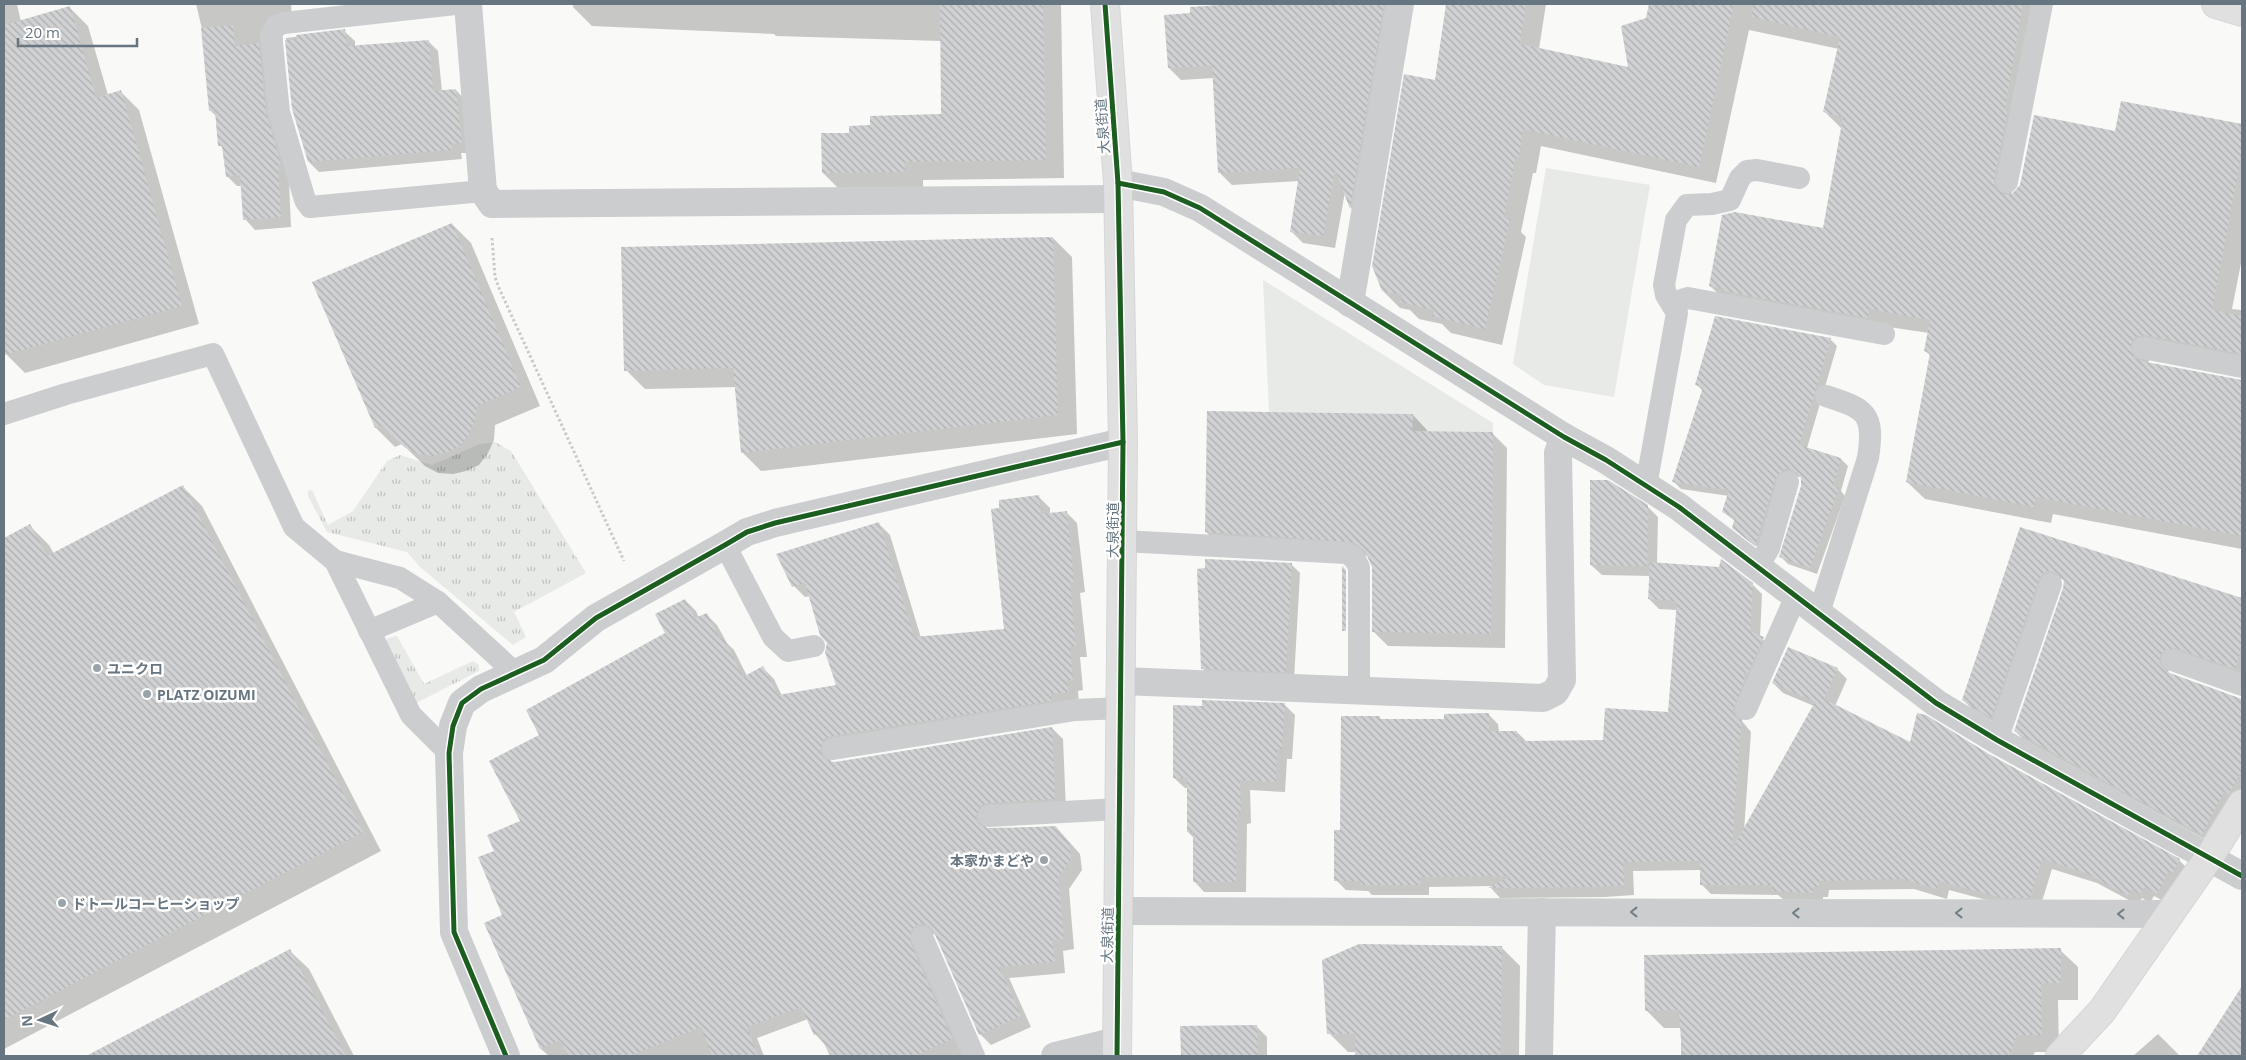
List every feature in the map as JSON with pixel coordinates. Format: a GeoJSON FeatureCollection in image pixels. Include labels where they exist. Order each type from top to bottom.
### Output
{"type":"FeatureCollection","features":[{"type":"Feature","properties":{"kind":"main road","name":"大泉街道"},"geometry":{"type":"LineString","coordinates":[[1105,4],[1118,191],[1123,442],[1122,708],[1117,1049]]}},
{"type":"Feature","properties":{"kind":"main road"},"geometry":{"type":"LineString","coordinates":[[2216,4],[2242,12]]}},
{"type":"Feature","properties":{"kind":"main road"},"geometry":{"type":"LineString","coordinates":[[2060,1056],[2102,1011],[2210,856],[2242,804]]}},
{"type":"Feature","properties":{"kind":"street"},"geometry":{"type":"LineString","coordinates":[[468,4],[487,198],[1164,192],[1200,208],[1564,437],[1606,460],[1679,506],[1936,703],[1997,740],[2210,856],[2242,876]]}},
{"type":"Feature","properties":{"kind":"street"},"geometry":{"type":"LineString","coordinates":[[1350,303],[1400,4]]}},
{"type":"Feature","properties":{"kind":"street"},"geometry":{"type":"LineString","coordinates":[[1122,681],[1543,698],[1555,692],[1562,680],[1558,453],[1564,437]]}},
{"type":"Feature","properties":{"kind":"street"},"geometry":{"type":"LineString","coordinates":[[506,1056],[454,932],[450,753],[453,726],[462,703],[481,689],[514,672],[544,660],[596,618],[747,532],[775,523],[1123,442]]}},
{"type":"Feature","properties":{"kind":"street"},"geometry":{"type":"LineString","coordinates":[[1118,911],[2170,914]]}},
{"type":"Feature","properties":{"kind":"street"},"geometry":{"type":"LineString","coordinates":[[1539,1056],[1542,912]]}},
{"type":"Feature","properties":{"kind":"street"},"geometry":{"type":"LineString","coordinates":[[1055,1056],[1117,1049]]}},
{"type":"Feature","properties":{"kind":"lane"},"geometry":{"type":"LineString","coordinates":[[455,4],[284,23],[276,26],[271,34],[279,112],[305,200],[310,207],[487,198]]}},
{"type":"Feature","properties":{"kind":"lane"},"geometry":{"type":"LineString","coordinates":[[2007,182],[2042,4]]}},
{"type":"Feature","properties":{"kind":"lane"},"geometry":{"type":"LineString","coordinates":[[1646,486],[1677,313],[1666,295],[1664,285],[1676,220],[1687,204],[1712,204],[1730,200],[1740,178],[1747,171],[1757,170],[1800,178]]}},
{"type":"Feature","properties":{"kind":"lane"},"geometry":{"type":"LineString","coordinates":[[1672,303],[1688,298],[1884,334]]}},
{"type":"Feature","properties":{"kind":"lane"},"geometry":{"type":"LineString","coordinates":[[2143,348],[2242,367]]}},
{"type":"Feature","properties":{"kind":"lane"},"geometry":{"type":"LineString","coordinates":[[4,414],[66,394],[213,354],[294,526],[334,561],[410,715],[450,753]]}},
{"type":"Feature","properties":{"kind":"lane"},"geometry":{"type":"LineString","coordinates":[[1819,613],[1868,458],[1871,442],[1870,425],[1865,413],[1855,406],[1826,396]]}},
{"type":"Feature","properties":{"kind":"lane"},"geometry":{"type":"LineString","coordinates":[[1758,566],[1769,548],[1788,482]]}},
{"type":"Feature","properties":{"kind":"lane"},"geometry":{"type":"LineString","coordinates":[[1123,541],[1346,554],[1354,558],[1359,566],[1359,691]]}},
{"type":"Feature","properties":{"kind":"lane"},"geometry":{"type":"LineString","coordinates":[[725,545],[773,637],[788,651],[814,646]]}},
{"type":"Feature","properties":{"kind":"lane"},"geometry":{"type":"LineString","coordinates":[[334,561],[400,578],[438,602],[514,672]]}},
{"type":"Feature","properties":{"kind":"lane"},"geometry":{"type":"LineString","coordinates":[[1997,740],[2051,584]]}},
{"type":"Feature","properties":{"kind":"lane"},"geometry":{"type":"LineString","coordinates":[[1746,709],[1796,596]]}},
{"type":"Feature","properties":{"kind":"lane"},"geometry":{"type":"LineString","coordinates":[[369,632],[438,602]]}},
{"type":"Feature","properties":{"kind":"lane"},"geometry":{"type":"LineString","coordinates":[[2172,660],[2242,685]]}},
{"type":"Feature","properties":{"kind":"lane"},"geometry":{"type":"LineString","coordinates":[[833,750],[1075,710],[1122,708]]}},
{"type":"Feature","properties":{"kind":"lane"},"geometry":{"type":"LineString","coordinates":[[989,816],[1120,809]]}},
{"type":"Feature","properties":{"kind":"lane"},"geometry":{"type":"LineString","coordinates":[[922,937],[974,1056]]}},
{"type":"Feature","properties":{"kind":"path"},"geometry":{"type":"LineString","coordinates":[[487,198],[491,221],[495,277],[499,288],[639,594]]}},
{"type":"Feature","properties":{"kind":"green space"},"geometry":{"type":"Polygon","coordinates":[[[1546,168],[1650,185],[1614,397],[1544,385],[1513,364],[1546,168]]]}},
{"type":"Feature","properties":{"kind":"green space"},"geometry":{"type":"Polygon","coordinates":[[[1263,280],[1493,423],[1493,432],[1412,431],[1413,414],[1269,412],[1263,280]]]}},
{"type":"Feature","properties":{"kind":"green space"},"geometry":{"type":"Polygon","coordinates":[[[495,442],[511,451],[586,573],[514,612],[526,637],[513,645],[420,567],[407,552],[327,532],[308,496],[308,491],[312,490],[328,525],[353,511],[387,461],[400,455],[432,465],[480,444],[495,442]]]}},
{"type":"Feature","properties":{"kind":"green space"},"geometry":{"type":"Polygon","coordinates":[[[397,636],[424,684],[473,661],[479,665],[479,671],[416,703],[386,641],[388,638],[397,636]]]}},
{"type":"Feature","properties":{"kind":"building"},"geometry":{"type":"Polygon","coordinates":[[[940,4],[1043,4],[1046,160],[905,162],[905,172],[822,173],[821,133],[849,133],[849,126],[870,125],[870,116],[941,114],[940,4]]]}},
{"type":"Feature","properties":{"kind":"building"},"geometry":{"type":"Polygon","coordinates":[[[1235,4],[1384,4],[1350,209],[1335,170],[1323,236],[1290,232],[1300,168],[1218,173],[1212,66],[1168,68],[1164,15],[1190,13],[1190,7],[1235,4]]]}},
{"type":"Feature","properties":{"kind":"building"},"geometry":{"type":"Polygon","coordinates":[[[1446,4],[1526,4],[1520,44],[1628,67],[1621,26],[1646,18],[1649,4],[1734,4],[1699,167],[1523,129],[1519,157],[1516,156],[1504,217],[1510,219],[1485,329],[1432,316],[1434,310],[1400,302],[1402,295],[1382,291],[1372,266],[1404,74],[1435,80],[1446,4]]]}},
{"type":"Feature","properties":{"kind":"building"},"geometry":{"type":"Polygon","coordinates":[[[1753,4],[2023,4],[2005,109],[2008,110],[1994,179],[1995,187],[2004,195],[2012,194],[2020,185],[2034,115],[2115,131],[2121,101],[2242,124],[2242,152],[2212,310],[2242,316],[2242,354],[2145,335],[2133,339],[2130,346],[2134,358],[2141,361],[2242,380],[2242,536],[2036,497],[2034,507],[1906,482],[1930,353],[1924,351],[1930,320],[1869,309],[1868,318],[1723,291],[1724,289],[1709,286],[1722,215],[1735,212],[1823,228],[1843,117],[1823,112],[1840,37],[1752,17],[1753,4]]]}},
{"type":"Feature","properties":{"kind":"building"},"geometry":{"type":"Polygon","coordinates":[[[70,6],[96,98],[121,90],[182,306],[4,355],[4,25],[70,6]]]}},
{"type":"Feature","properties":{"kind":"building"},"geometry":{"type":"Polygon","coordinates":[[[233,25],[235,46],[259,43],[266,113],[281,165],[278,165],[281,217],[243,220],[240,175],[226,177],[222,146],[218,146],[215,111],[209,111],[201,28],[233,25]]]}},
{"type":"Feature","properties":{"kind":"building"},"geometry":{"type":"Polygon","coordinates":[[[345,29],[347,46],[429,40],[433,91],[456,89],[462,143],[452,144],[452,150],[308,162],[292,109],[285,40],[297,39],[296,35],[345,29]]]}},
{"type":"Feature","properties":{"kind":"building"},"geometry":{"type":"Polygon","coordinates":[[[452,223],[521,387],[477,406],[475,421],[469,434],[460,446],[433,456],[418,454],[404,447],[382,425],[375,428],[312,282],[452,223]]]}},
{"type":"Feature","properties":{"kind":"building"},"geometry":{"type":"Polygon","coordinates":[[[1053,237],[1058,415],[741,453],[733,368],[624,371],[621,247],[1053,237]]]}},
{"type":"Feature","properties":{"kind":"building"},"geometry":{"type":"Polygon","coordinates":[[[1715,316],[1831,338],[1799,445],[1841,458],[1833,486],[1839,488],[1810,568],[1779,557],[1801,486],[1801,478],[1791,469],[1784,469],[1776,478],[1755,546],[1732,528],[1735,517],[1722,512],[1729,490],[1672,482],[1703,387],[1695,385],[1715,316]]]}},
{"type":"Feature","properties":{"kind":"building"},"geometry":{"type":"Polygon","coordinates":[[[1207,411],[1413,414],[1412,431],[1493,432],[1491,634],[1372,632],[1372,567],[1365,551],[1353,542],[1205,532],[1207,411]]]}},
{"type":"Feature","properties":{"kind":"building"},"geometry":{"type":"Polygon","coordinates":[[[1590,480],[1608,480],[1648,505],[1647,566],[1590,565],[1590,480]]]}},
{"type":"Feature","properties":{"kind":"building","name":"PLATZ OIZUMI"},"geometry":{"type":"Polygon","coordinates":[[[183,485],[363,832],[4,1020],[4,538],[30,524],[47,556],[183,485]]]}},
{"type":"Feature","properties":{"kind":"building"},"geometry":{"type":"Polygon","coordinates":[[[1039,495],[1041,514],[1067,511],[1074,582],[1070,582],[1076,646],[1070,646],[1073,680],[1067,680],[1069,692],[1051,694],[1051,701],[831,736],[824,739],[820,751],[823,758],[835,762],[1052,727],[1055,799],[988,803],[981,805],[976,816],[978,824],[989,829],[1056,826],[1056,829],[1069,842],[1071,859],[1058,877],[1064,939],[1052,940],[1055,962],[999,967],[1021,1016],[979,1035],[934,932],[929,926],[923,924],[916,925],[911,930],[910,942],[952,1039],[914,1056],[830,1056],[819,1033],[814,1035],[801,1007],[747,1027],[758,1056],[712,1056],[701,1027],[630,1056],[568,1056],[560,1040],[540,1049],[484,923],[502,915],[478,857],[494,851],[487,835],[520,821],[489,761],[539,735],[526,710],[665,633],[655,614],[685,599],[695,618],[707,613],[720,639],[723,637],[743,677],[763,666],[778,695],[836,685],[825,652],[827,643],[820,635],[805,583],[792,587],[776,554],[879,522],[914,637],[1004,629],[991,509],[999,508],[999,500],[1039,495]]]}},
{"type":"Feature","properties":{"kind":"building"},"geometry":{"type":"Polygon","coordinates":[[[2020,527],[2242,598],[2242,645],[2235,669],[2176,648],[2164,650],[2160,656],[2159,663],[2167,672],[2242,699],[2242,769],[2229,794],[2224,792],[2202,835],[2014,731],[2063,588],[2064,581],[2056,572],[2048,571],[2042,574],[2039,580],[1991,718],[1962,700],[2020,527]]]}},
{"type":"Feature","properties":{"kind":"building"},"geometry":{"type":"Polygon","coordinates":[[[1205,559],[1292,563],[1286,672],[1201,669],[1197,569],[1205,568],[1205,559]]]}},
{"type":"Feature","properties":{"kind":"building"},"geometry":{"type":"Polygon","coordinates":[[[1721,559],[1753,583],[1750,631],[1764,637],[1748,673],[1745,672],[1744,681],[1733,710],[1736,717],[1741,721],[1732,849],[1815,702],[1772,683],[1788,647],[1838,668],[1824,699],[1910,742],[1917,713],[1926,715],[1989,754],[2180,859],[2172,874],[2168,872],[2157,894],[2144,887],[2140,894],[2131,889],[2128,896],[2086,873],[2042,859],[2030,898],[2002,898],[1939,881],[1937,889],[1903,879],[1819,881],[1819,887],[1813,887],[1813,893],[1772,891],[1772,885],[1700,885],[1700,861],[1623,862],[1624,885],[1594,887],[1488,888],[1511,876],[1420,877],[1420,885],[1361,885],[1361,881],[1334,881],[1334,830],[1340,830],[1341,716],[1380,716],[1379,719],[1444,719],[1444,714],[1489,713],[1489,731],[1517,731],[1517,741],[1603,740],[1605,708],[1668,712],[1677,601],[1648,599],[1650,562],[1719,567],[1721,559]]]}},
{"type":"Feature","properties":{"kind":"building"},"geometry":{"type":"Polygon","coordinates":[[[1342,566],[1346,570],[1346,631],[1342,631],[1342,566]]]}},
{"type":"Feature","properties":{"kind":"building"},"geometry":{"type":"Polygon","coordinates":[[[1202,700],[1285,703],[1282,749],[1277,749],[1276,782],[1240,780],[1241,813],[1237,814],[1236,882],[1193,882],[1193,832],[1187,832],[1187,778],[1173,778],[1173,705],[1202,706],[1202,700]]]}},
{"type":"Feature","properties":{"kind":"building"},"geometry":{"type":"Polygon","coordinates":[[[1359,944],[1502,946],[1500,1056],[1355,1056],[1355,1034],[1327,1034],[1322,960],[1359,944]]]}},
{"type":"Feature","properties":{"kind":"building"},"geometry":{"type":"Polygon","coordinates":[[[2061,948],[2061,983],[2041,983],[2042,1035],[2017,1035],[2009,1056],[1682,1056],[1679,1010],[1645,1011],[1644,955],[2061,948]]]}},
{"type":"Feature","properties":{"kind":"building"},"geometry":{"type":"Polygon","coordinates":[[[290,949],[346,1056],[86,1056],[290,949]]]}},
{"type":"Feature","properties":{"kind":"building"},"geometry":{"type":"Polygon","coordinates":[[[2242,986],[2242,1056],[2197,1056],[2242,986]]]}},
{"type":"Feature","properties":{"kind":"building"},"geometry":{"type":"Polygon","coordinates":[[[1257,1025],[1258,1056],[1181,1056],[1180,1026],[1257,1025]]]}},
{"type":"Feature","properties":{"kind":"cycle path"},"geometry":{"type":"LineString","coordinates":[[1105,4],[1118,183],[1123,442],[1117,1056]]}},
{"type":"Feature","properties":{"kind":"cycle path"},"geometry":{"type":"LineString","coordinates":[[1118,183],[1164,192],[1200,208],[1564,437],[1606,460],[1679,507],[1936,703],[1997,740],[2242,876]]}},
{"type":"Feature","properties":{"kind":"cycle path"},"geometry":{"type":"LineString","coordinates":[[506,1056],[454,932],[449,753],[453,726],[462,703],[481,689],[544,660],[596,618],[747,532],[775,523],[1123,442]]}},
{"type":"Feature","properties":{"kind":"place","name":"ユニクロ"},"geometry":{"type":"Point","coordinates":[97,668]}},
{"type":"Feature","properties":{"kind":"place","name":"PLATZ OIZUMI"},"geometry":{"type":"Point","coordinates":[147,694]}},
{"type":"Feature","properties":{"kind":"place","name":"本家かまどや"},"geometry":{"type":"Point","coordinates":[1044,860]}},
{"type":"Feature","properties":{"kind":"place","name":"ドトールコーヒーショップ"},"geometry":{"type":"Point","coordinates":[62,903]}}]}
